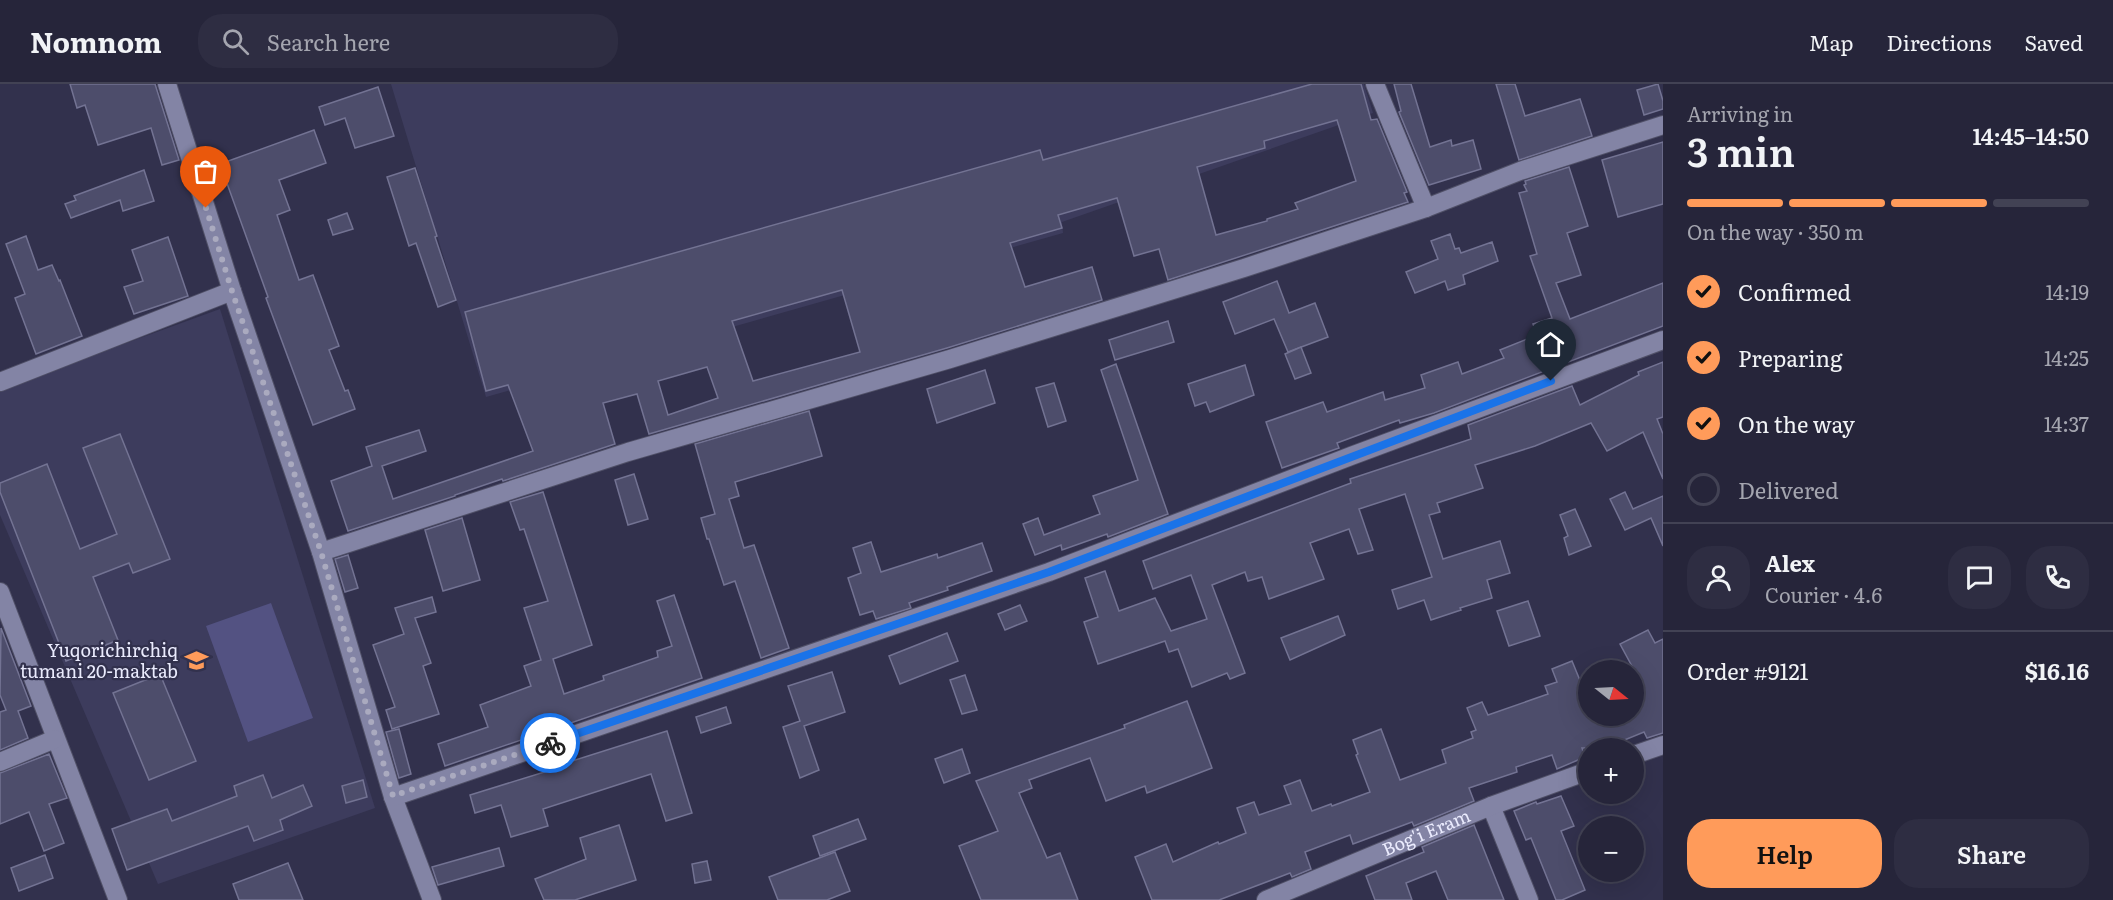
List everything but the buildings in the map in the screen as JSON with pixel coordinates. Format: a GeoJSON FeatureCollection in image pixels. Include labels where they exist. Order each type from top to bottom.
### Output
{"type":"FeatureCollection","features":[{"type":"Feature","properties":{"kind":"street"},"geometry":{"type":"LineString","coordinates":[[167,84],[232,291],[321,552],[393,796],[432,900]]}},
{"type":"Feature","properties":{"kind":"street"},"geometry":{"type":"LineString","coordinates":[[1375,84],[1426,208]]}},
{"type":"Feature","properties":{"kind":"street"},"geometry":{"type":"LineString","coordinates":[[321,552],[628,452],[973,352],[1244,268],[1426,208],[1520,171],[1663,125]]}},
{"type":"Feature","properties":{"kind":"street"},"geometry":{"type":"LineString","coordinates":[[0,382],[232,291]]}},
{"type":"Feature","properties":{"kind":"street"},"geometry":{"type":"LineString","coordinates":[[393,796],[1049,572],[1663,340]]}},
{"type":"Feature","properties":{"kind":"street"},"geometry":{"type":"LineString","coordinates":[[0,592],[118,900]]}},
{"type":"Feature","properties":{"kind":"street"},"geometry":{"type":"LineString","coordinates":[[0,762],[55,739]]}},
{"type":"Feature","properties":{"kind":"street"},"geometry":{"type":"LineString","coordinates":[[1644,752],[1663,745]]}},
{"type":"Feature","properties":{"kind":"street","name":"Bog'i Eram"},"geometry":{"type":"LineString","coordinates":[[1266,900],[1491,806],[1578,775]]}},
{"type":"Feature","properties":{"kind":"street"},"geometry":{"type":"LineString","coordinates":[[1491,806],[1529,900]]}},
{"type":"Feature","properties":{"kind":"shaded area"},"geometry":{"type":"Polygon","coordinates":[[[391,84],[1364,84],[1373,113],[1062,222],[1063,233],[486,397],[391,84]]]}},
{"type":"Feature","properties":{"kind":"shaded area","name":"Yuqorichirchiq tumani 20-maktab"},"geometry":{"type":"Polygon","coordinates":[[[220,309],[375,808],[158,884],[0,515],[0,389],[220,309]]]}},
{"type":"Feature","properties":{"kind":"shaded area"},"geometry":{"type":"Polygon","coordinates":[[[271,603],[313,718],[248,742],[206,626],[271,603]]]}},
{"type":"Feature","properties":{"kind":"way so far"},"geometry":{"type":"LineString","coordinates":[[206,208],[321,552],[393,796],[550,743]]}},
{"type":"Feature","properties":{"kind":"place","name":"Yuqorichirchiq tumani 20-maktab"},"geometry":{"type":"Point","coordinates":[196,661]}},
{"type":"Feature","properties":{"kind":"route"},"geometry":{"type":"LineString","coordinates":[[550,743],[1049,572],[1551,381]]}}]}
